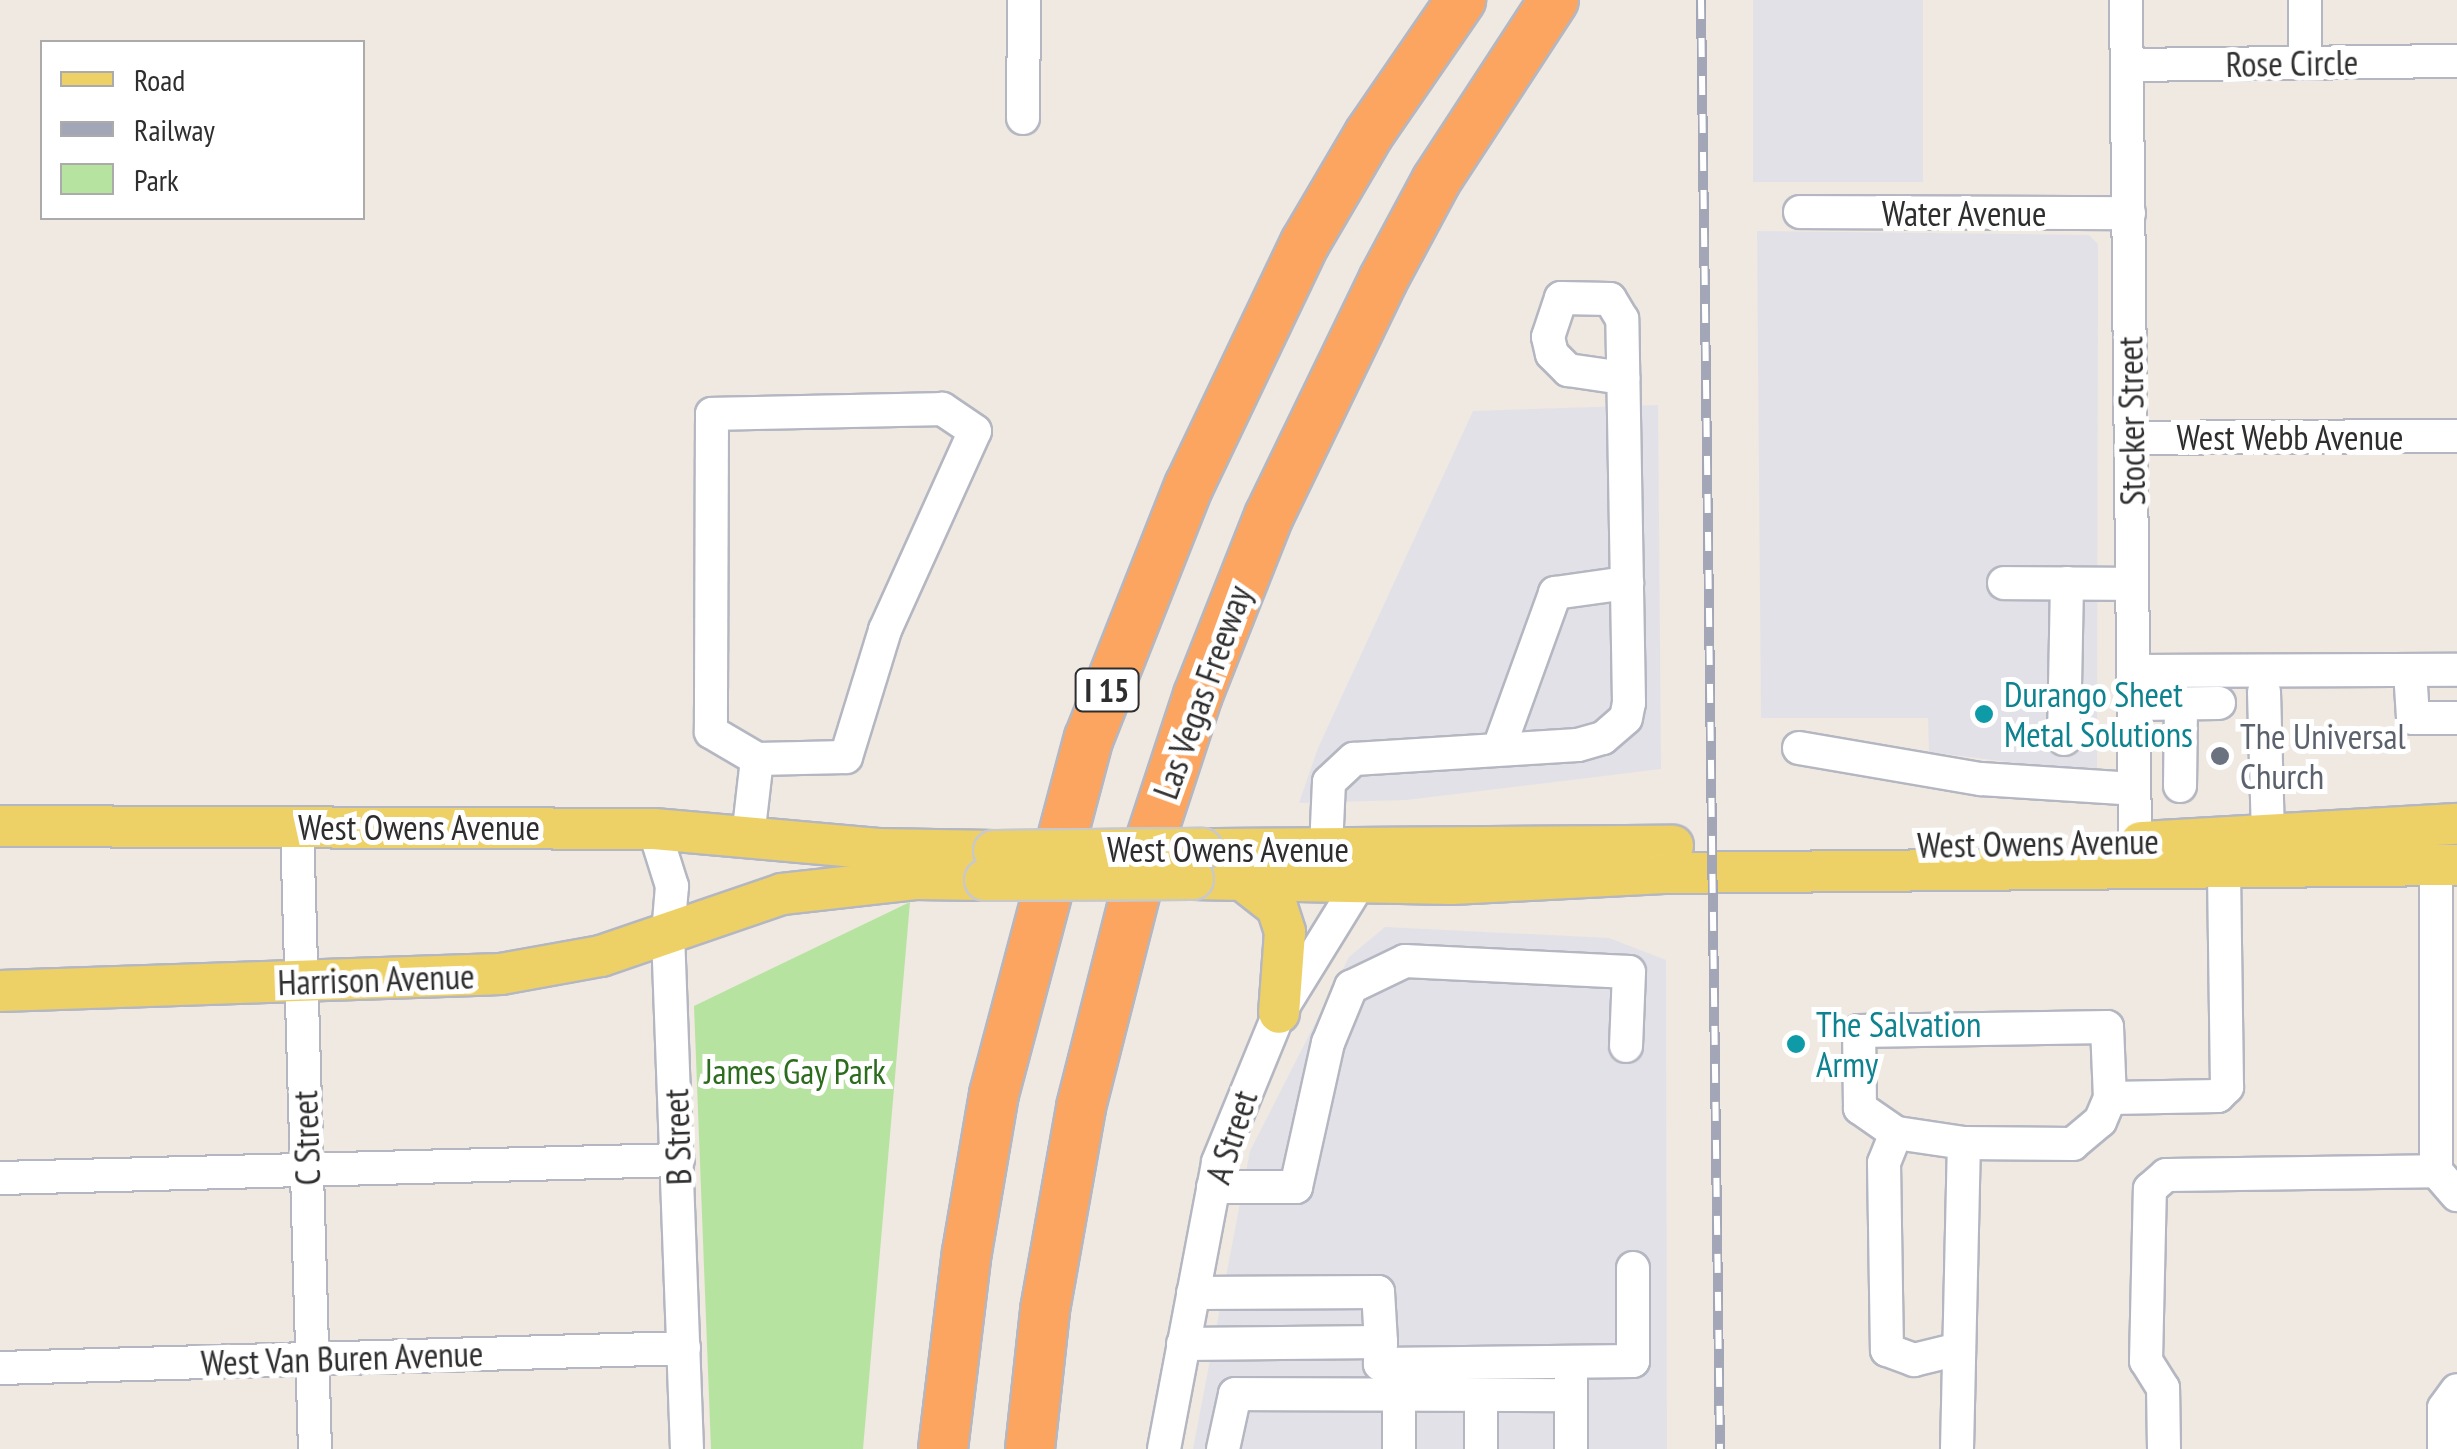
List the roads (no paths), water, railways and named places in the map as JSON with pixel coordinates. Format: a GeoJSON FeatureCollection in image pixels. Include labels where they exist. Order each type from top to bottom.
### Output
{"type":"FeatureCollection","features":[{"type":"Feature","properties":{"kind":"highway","name":"I 15"},"geometry":{"type":"LineString","coordinates":[[943,1449],[991,1112],[1037,914],[1089,738],[1189,486],[1305,243],[1369,134],[1461,0]]}},
{"type":"Feature","properties":{"kind":"highway","name":"Las Vegas Freeway"},"geometry":{"type":"LineString","coordinates":[[1030,1449],[1064,1184],[1132,902],[1198,695],[1269,516],[1436,181],[1554,0]]}},
{"type":"Feature","properties":{"kind":"highway"},"geometry":{"type":"LineString","coordinates":[[1062,1449],[1082,1250],[1132,902]]}},
{"type":"Feature","properties":{"kind":"main road","name":"West Owens Avenue"},"geometry":{"type":"LineString","coordinates":[[740,904],[836,884],[990,866],[2135,842],[2457,824]]}},
{"type":"Feature","properties":{"kind":"main road"},"geometry":{"type":"LineString","coordinates":[[2386,825],[2387,866]]}},
{"type":"Feature","properties":{"kind":"main road","name":"West Owens Avenue"},"geometry":{"type":"LineString","coordinates":[[0,826],[654,829],[990,866]]}},
{"type":"Feature","properties":{"kind":"main road","name":"West Owens Avenue"},"geometry":{"type":"LineString","coordinates":[[1197,864],[1240,878],[1348,861],[1664,872],[2446,865]]}},
{"type":"Feature","properties":{"kind":"main road"},"geometry":{"type":"LineString","coordinates":[[1240,878],[1277,907],[1284,932],[1279,1013]]}},
{"type":"Feature","properties":{"kind":"main road","name":"Harrison Avenue"},"geometry":{"type":"LineString","coordinates":[[0,990],[501,974],[601,956],[740,904]]}},
{"type":"Feature","properties":{"kind":"street"},"geometry":{"type":"LineString","coordinates":[[1023,118],[1024,0]]}},
{"type":"Feature","properties":{"kind":"street","name":"Stocker Street"},"geometry":{"type":"LineString","coordinates":[[2126,0],[2135,842]]}},
{"type":"Feature","properties":{"kind":"street"},"geometry":{"type":"LineString","coordinates":[[2305,0],[2305,63]]}},
{"type":"Feature","properties":{"kind":"street","name":"Rose Circle"},"geometry":{"type":"LineString","coordinates":[[2127,65],[2457,61]]}},
{"type":"Feature","properties":{"kind":"street","name":"Water Avenue"},"geometry":{"type":"LineString","coordinates":[[1800,212],[2128,213]]}},
{"type":"Feature","properties":{"kind":"street"},"geometry":{"type":"LineString","coordinates":[[1348,861],[1329,782],[1340,766],[1499,748],[1578,745],[1602,738],[1626,718],[1623,378]]}},
{"type":"Feature","properties":{"kind":"street"},"geometry":{"type":"LineString","coordinates":[[942,408],[976,431],[886,630],[846,758],[758,759],[711,732],[712,414],[942,408]]}},
{"type":"Feature","properties":{"kind":"street","name":"West Webb Avenue"},"geometry":{"type":"LineString","coordinates":[[2131,438],[2453,436]]}},
{"type":"Feature","properties":{"kind":"street"},"geometry":{"type":"LineString","coordinates":[[1499,748],[1555,594],[1626,583]]}},
{"type":"Feature","properties":{"kind":"street"},"geometry":{"type":"LineString","coordinates":[[2004,583],[2132,584]]}},
{"type":"Feature","properties":{"kind":"street"},"geometry":{"type":"LineString","coordinates":[[2064,739],[2067,583]]}},
{"type":"Feature","properties":{"kind":"street"},"geometry":{"type":"LineString","coordinates":[[2410,670],[2413,718],[2457,718]]}},
{"type":"Feature","properties":{"kind":"street"},"geometry":{"type":"LineString","coordinates":[[2133,671],[2457,670]]}},
{"type":"Feature","properties":{"kind":"street"},"geometry":{"type":"LineString","coordinates":[[2264,692],[2268,834]]}},
{"type":"Feature","properties":{"kind":"street"},"geometry":{"type":"LineString","coordinates":[[2180,786],[2181,703]]}},
{"type":"Feature","properties":{"kind":"street"},"geometry":{"type":"LineString","coordinates":[[2133,704],[2219,703]]}},
{"type":"Feature","properties":{"kind":"street"},"geometry":{"type":"LineString","coordinates":[[1799,748],[1981,779],[2134,789]]}},
{"type":"Feature","properties":{"kind":"street"},"geometry":{"type":"LineString","coordinates":[[748,838],[758,759]]}},
{"type":"Feature","properties":{"kind":"street","name":"C Street"},"geometry":{"type":"LineString","coordinates":[[297,826],[316,1449]]}},
{"type":"Feature","properties":{"kind":"street","name":"B Street"},"geometry":{"type":"LineString","coordinates":[[654,829],[672,886],[668,934],[687,1449]]}},
{"type":"Feature","properties":{"kind":"street","name":"A Street"},"geometry":{"type":"LineString","coordinates":[[1164,1449],[1213,1187],[1279,1013],[1348,861]]}},
{"type":"Feature","properties":{"kind":"street"},"geometry":{"type":"LineString","coordinates":[[2164,1449],[2163,1388],[2146,1361],[2150,1189],[2166,1175],[2446,1183],[2446,865]]}},
{"type":"Feature","properties":{"kind":"street"},"geometry":{"type":"LineString","coordinates":[[2110,1098],[2218,1096],[2227,1087],[2224,868]]}},
{"type":"Feature","properties":{"kind":"street"},"geometry":{"type":"LineString","coordinates":[[1213,1187],[1296,1187],[1328,1043],[1350,987],[1406,961],[1629,972],[1626,1046]]}},
{"type":"Feature","properties":{"kind":"street"},"geometry":{"type":"LineString","coordinates":[[2107,1028],[2110,1098],[2100,1120],[2072,1144],[1964,1143],[1896,1133],[1860,1108],[1859,1031],[2107,1028]]}},
{"type":"Feature","properties":{"kind":"street"},"geometry":{"type":"LineString","coordinates":[[1896,1133],[1884,1162],[1887,1350],[1914,1360],[1960,1349]]}},
{"type":"Feature","properties":{"kind":"street"},"geometry":{"type":"LineString","coordinates":[[1957,1449],[1964,1143]]}},
{"type":"Feature","properties":{"kind":"street"},"geometry":{"type":"LineString","coordinates":[[0,1178],[678,1160]]}},
{"type":"Feature","properties":{"kind":"street"},"geometry":{"type":"LineString","coordinates":[[1193,1293],[1378,1292],[1380,1364],[1634,1361],[1632,1268]]}},
{"type":"Feature","properties":{"kind":"street"},"geometry":{"type":"LineString","coordinates":[[1183,1344],[1381,1342]]}},
{"type":"Feature","properties":{"kind":"street","name":"West Van Buren Avenue"},"geometry":{"type":"LineString","coordinates":[[0,1368],[684,1348]]}},
{"type":"Feature","properties":{"kind":"street"},"geometry":{"type":"LineString","coordinates":[[1570,1362],[1571,1449]]}},
{"type":"Feature","properties":{"kind":"street"},"geometry":{"type":"LineString","coordinates":[[2444,1449],[2444,1408],[2457,1390]]}},
{"type":"Feature","properties":{"kind":"street"},"geometry":{"type":"LineString","coordinates":[[1223,1449],[1236,1394],[1571,1395]]}},
{"type":"Feature","properties":{"kind":"street"},"geometry":{"type":"LineString","coordinates":[[1399,1394],[1400,1449]]}},
{"type":"Feature","properties":{"kind":"street"},"geometry":{"type":"LineString","coordinates":[[1481,1395],[1482,1449]]}},
{"type":"Feature","properties":{"kind":"railway"},"geometry":{"type":"LineString","coordinates":[[1701,0],[1720,1449]]}},
{"type":"Feature","properties":{"kind":"place","name":"Durango Sheet Metal Solutions"},"geometry":{"type":"Point","coordinates":[1984,714]}},
{"type":"Feature","properties":{"kind":"place","name":"The Universal Church"},"geometry":{"type":"Point","coordinates":[2220,756]}},
{"type":"Feature","properties":{"kind":"place","name":"The Salvation Army"},"geometry":{"type":"Point","coordinates":[1796,1044]}},
{"type":"Feature","properties":{"kind":"park label","name":"James Gay Park"},"geometry":{"type":"Point","coordinates":[795,1071]}}]}
